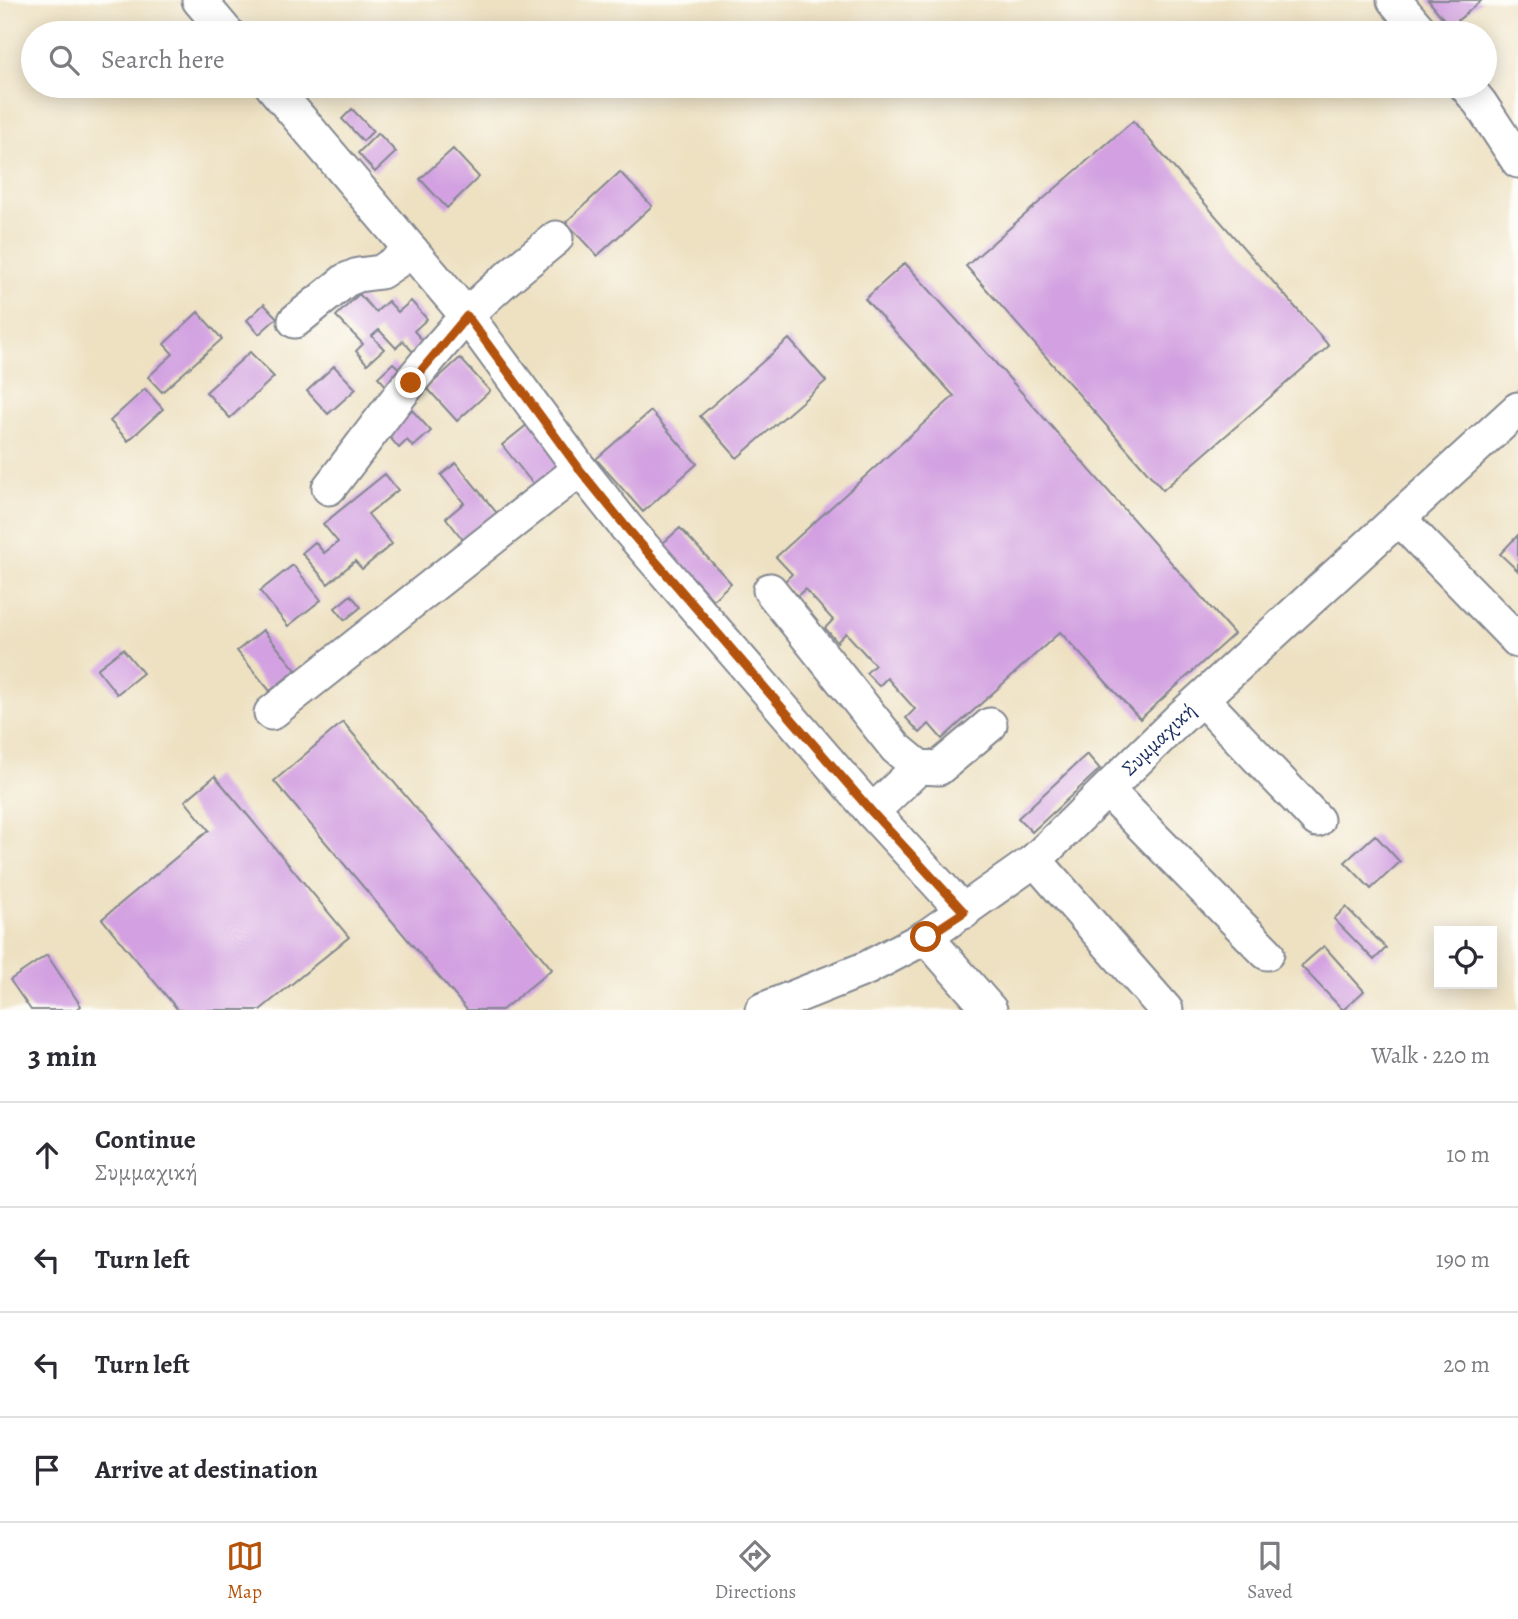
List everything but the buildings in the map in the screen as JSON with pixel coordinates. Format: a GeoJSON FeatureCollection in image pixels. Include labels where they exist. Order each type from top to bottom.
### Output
{"type":"FeatureCollection","features":[{"type":"Feature","properties":{"kind":"street"},"geometry":{"type":"LineString","coordinates":[[199,0],[217,21]]}},
{"type":"Feature","properties":{"kind":"street"},"geometry":{"type":"LineString","coordinates":[[1394,0],[1412,21]]}},
{"type":"Feature","properties":{"kind":"street"},"geometry":{"type":"LineString","coordinates":[[282,98],[467,316],[580,470],[626,527],[872,812],[964,912]]}},
{"type":"Feature","properties":{"kind":"street"},"geometry":{"type":"LineString","coordinates":[[1476,98],[1518,161]]}},
{"type":"Feature","properties":{"kind":"street"},"geometry":{"type":"LineString","coordinates":[[328,488],[467,316],[556,238]]}},
{"type":"Feature","properties":{"kind":"street"},"geometry":{"type":"LineString","coordinates":[[295,321],[345,280],[381,272],[412,251]]}},
{"type":"Feature","properties":{"kind":"street","name":"Συμμαχική"},"geometry":{"type":"LineString","coordinates":[[762,1010],[867,968],[926,937],[1035,860],[1202,699],[1518,409]]}},
{"type":"Feature","properties":{"kind":"street"},"geometry":{"type":"LineString","coordinates":[[271,713],[580,470]]}},
{"type":"Feature","properties":{"kind":"street"},"geometry":{"type":"LineString","coordinates":[[1399,519],[1518,641]]}},
{"type":"Feature","properties":{"kind":"street"},"geometry":{"type":"LineString","coordinates":[[770,590],[896,748],[919,767],[939,768],[990,724]]}},
{"type":"Feature","properties":{"kind":"street"},"geometry":{"type":"LineString","coordinates":[[1202,699],[1317,820]]}},
{"type":"Feature","properties":{"kind":"street"},"geometry":{"type":"LineString","coordinates":[[872,812],[919,767]]}},
{"type":"Feature","properties":{"kind":"street"},"geometry":{"type":"LineString","coordinates":[[1107,790],[1268,953]]}},
{"type":"Feature","properties":{"kind":"street"},"geometry":{"type":"LineString","coordinates":[[1035,860],[1166,1010]]}},
{"type":"Feature","properties":{"kind":"street"},"geometry":{"type":"LineString","coordinates":[[926,937],[990,1010]]}},
{"type":"Feature","properties":{"kind":"route"},"geometry":{"type":"LineString","coordinates":[[411,383],[467,316],[580,470],[626,527],[872,812],[964,912],[926,937]]}}]}
